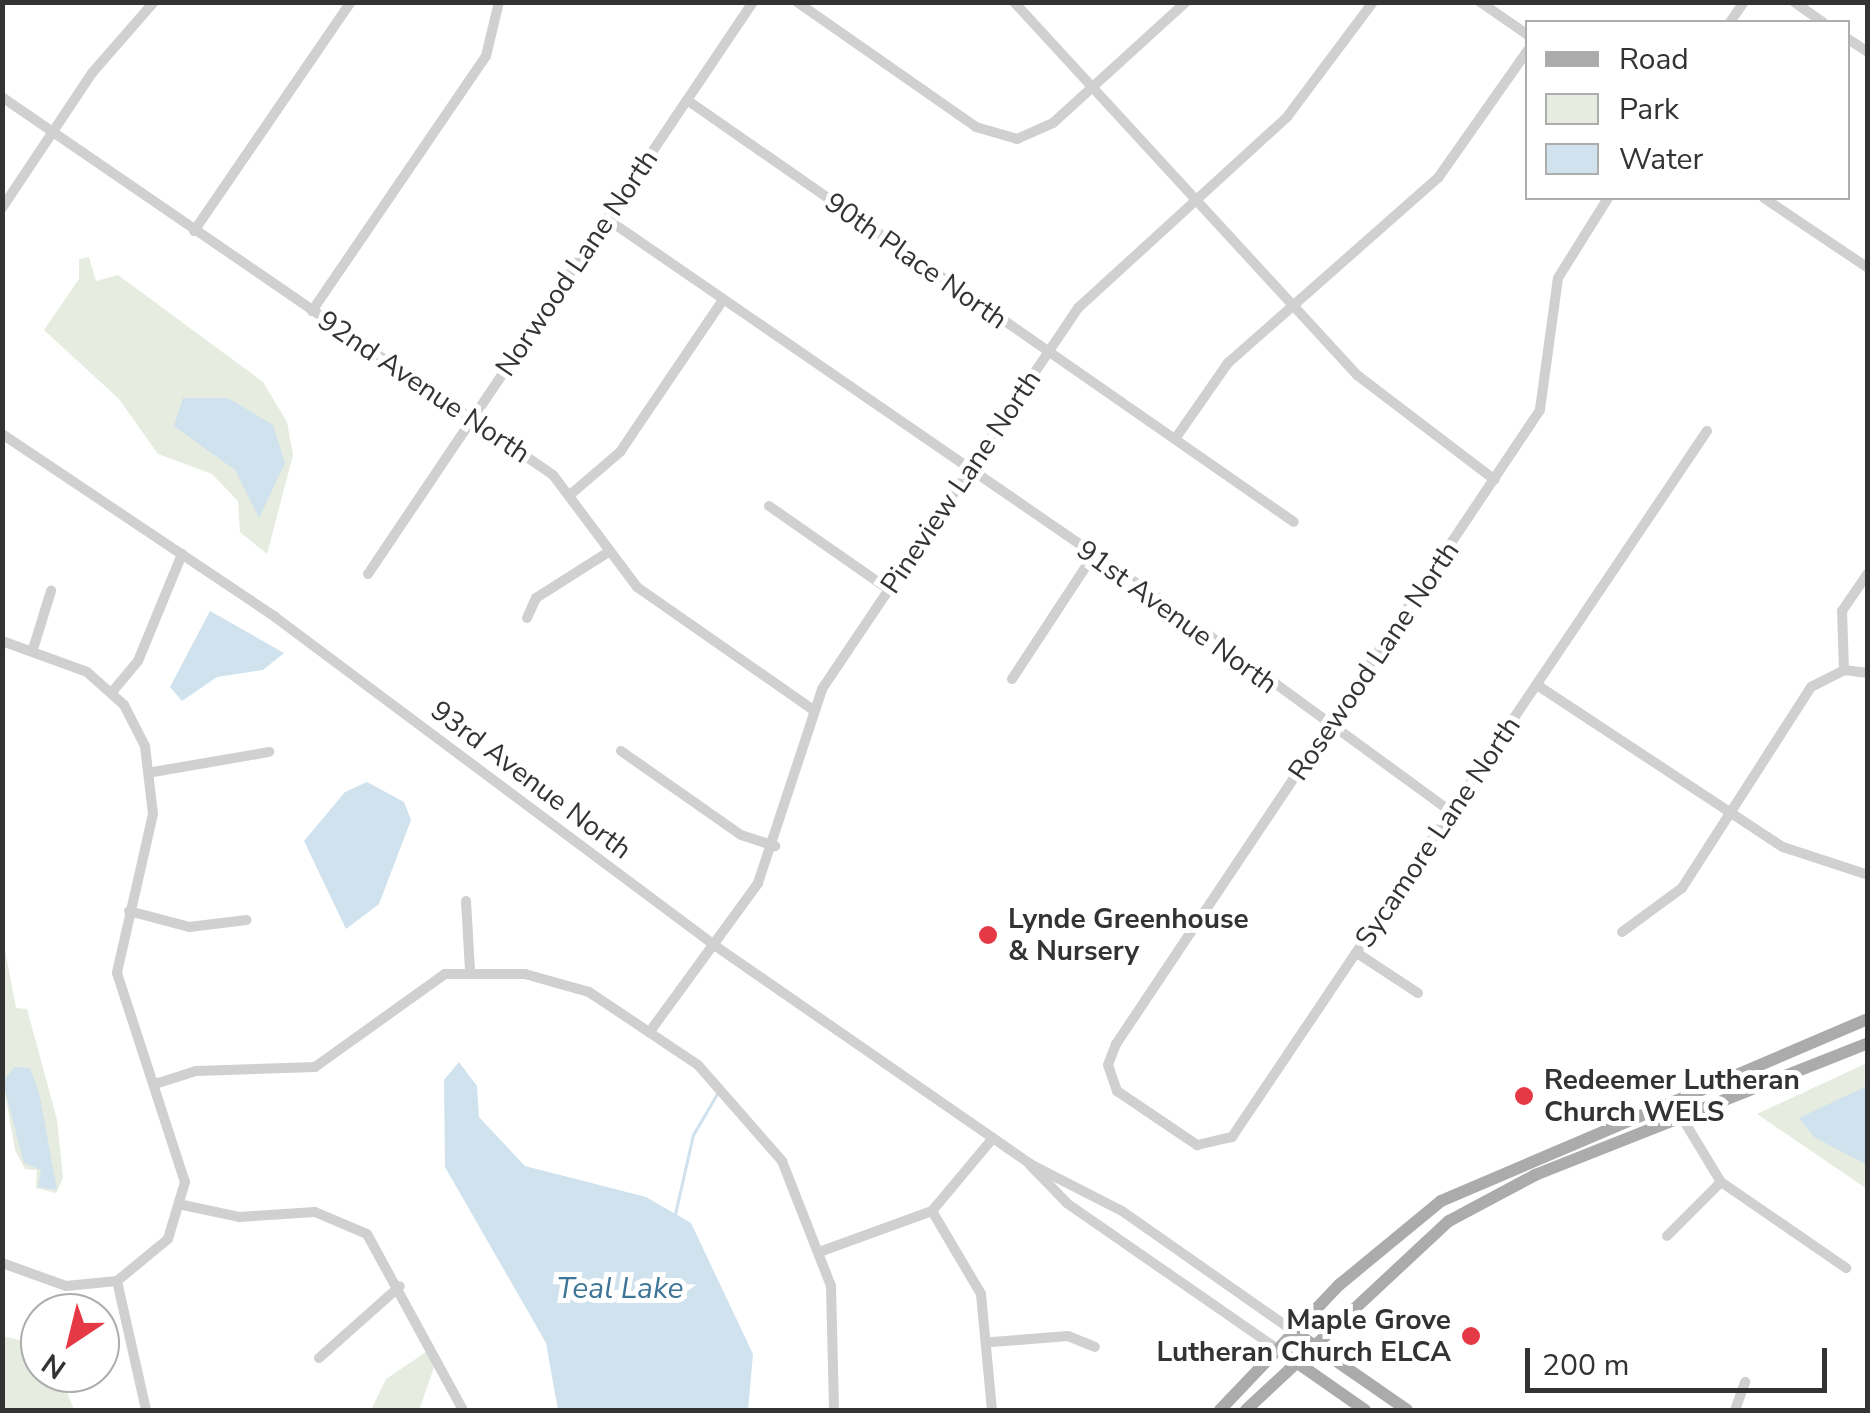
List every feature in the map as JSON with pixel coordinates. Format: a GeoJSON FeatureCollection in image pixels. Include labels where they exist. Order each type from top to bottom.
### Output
{"type":"FeatureCollection","features":[{"type":"Feature","properties":{"kind":"main road"},"geometry":{"type":"LineString","coordinates":[[1220,1410],[1296,1333],[1440,1201],[1868,1019]]}},
{"type":"Feature","properties":{"kind":"main road"},"geometry":{"type":"LineString","coordinates":[[1246,1410],[1449,1221],[1535,1175],[1684,1121],[1868,1043]]}},
{"type":"Feature","properties":{"kind":"main road","name":"93rd Avenue North"},"geometry":{"type":"LineString","coordinates":[[1296,1333],[1407,1410]]}},
{"type":"Feature","properties":{"kind":"main road","name":"93rd Avenue North"},"geometry":{"type":"LineString","coordinates":[[1279,1350],[1365,1410]]}},
{"type":"Feature","properties":{"kind":"street"},"geometry":{"type":"LineString","coordinates":[[2,208],[52,132],[154,2]]}},
{"type":"Feature","properties":{"kind":"street"},"geometry":{"type":"LineString","coordinates":[[194,231],[350,2]]}},
{"type":"Feature","properties":{"kind":"street"},"geometry":{"type":"LineString","coordinates":[[312,311],[486,56],[499,2]]}},
{"type":"Feature","properties":{"kind":"street","name":"Norwood Lane North"},"geometry":{"type":"LineString","coordinates":[[368,574],[753,2]]}},
{"type":"Feature","properties":{"kind":"street"},"geometry":{"type":"LineString","coordinates":[[797,2],[1003,139],[1042,131],[1186,2]]}},
{"type":"Feature","properties":{"kind":"street"},"geometry":{"type":"LineString","coordinates":[[1014,2],[1386,402],[1495,480]]}},
{"type":"Feature","properties":{"kind":"street","name":"Pineview Lane North"},"geometry":{"type":"LineString","coordinates":[[651,1030],[717,947],[775,846],[812,709],[1048,353],[1098,282],[1311,93],[1373,2]]}},
{"type":"Feature","properties":{"kind":"street"},"geometry":{"type":"LineString","coordinates":[[1480,2],[1525,33]]}},
{"type":"Feature","properties":{"kind":"street"},"geometry":{"type":"LineString","coordinates":[[1794,2],[1821,20]]}},
{"type":"Feature","properties":{"kind":"street"},"geometry":{"type":"LineString","coordinates":[[1174,440],[1228,363],[1438,178],[1525,54]]}},
{"type":"Feature","properties":{"kind":"street","name":"92nd Avenue North"},"geometry":{"type":"LineString","coordinates":[[2,97],[470,419],[571,494],[607,552],[637,588],[812,709]]}},
{"type":"Feature","properties":{"kind":"street","name":"90th Place North"},"geometry":{"type":"LineString","coordinates":[[687,100],[1294,522]]}},
{"type":"Feature","properties":{"kind":"street","name":"Rosewood Lane North"},"geometry":{"type":"LineString","coordinates":[[1132,1102],[1110,1079],[1112,1053],[1540,410],[1558,278],[1607,200]]}},
{"type":"Feature","properties":{"kind":"street"},"geometry":{"type":"LineString","coordinates":[[1767,200],[1868,268]]}},
{"type":"Feature","properties":{"kind":"street","name":"91st Avenue North"},"geometry":{"type":"LineString","coordinates":[[607,219],[968,472],[1094,554],[1450,812]]}},
{"type":"Feature","properties":{"kind":"street"},"geometry":{"type":"LineString","coordinates":[[571,494],[620,452],[723,300]]}},
{"type":"Feature","properties":{"kind":"street","name":"Sycamore Lane North"},"geometry":{"type":"LineString","coordinates":[[1132,1102],[1186,1140],[1222,1144],[1357,953],[1706,431]]}},
{"type":"Feature","properties":{"kind":"street","name":"93rd Avenue North"},"geometry":{"type":"LineString","coordinates":[[2,434],[182,554],[717,947],[1030,1164],[1122,1211],[1296,1333]]}},
{"type":"Feature","properties":{"kind":"street"},"geometry":{"type":"LineString","coordinates":[[769,506],[888,589]]}},
{"type":"Feature","properties":{"kind":"street"},"geometry":{"type":"LineString","coordinates":[[527,618],[536,598],[607,552]]}},
{"type":"Feature","properties":{"kind":"street"},"geometry":{"type":"LineString","coordinates":[[112,692],[149,640],[182,554]]}},
{"type":"Feature","properties":{"kind":"street"},"geometry":{"type":"LineString","coordinates":[[1012,679],[1094,554]]}},
{"type":"Feature","properties":{"kind":"street"},"geometry":{"type":"LineString","coordinates":[[1844,670],[1842,611],[1868,574]]}},
{"type":"Feature","properties":{"kind":"street"},"geometry":{"type":"LineString","coordinates":[[34,646],[51,590]]}},
{"type":"Feature","properties":{"kind":"street"},"geometry":{"type":"LineString","coordinates":[[2,641],[34,646],[112,692],[153,772],[153,814],[129,911],[120,996],[183,1160],[183,1205],[162,1247],[116,1281],[66,1286],[2,1263]]}},
{"type":"Feature","properties":{"kind":"street"},"geometry":{"type":"LineString","coordinates":[[1622,932],[1672,900],[1731,814],[1803,695],[1844,670],[1868,673]]}},
{"type":"Feature","properties":{"kind":"street"},"geometry":{"type":"LineString","coordinates":[[1537,685],[1783,848],[1868,875]]}},
{"type":"Feature","properties":{"kind":"street"},"geometry":{"type":"LineString","coordinates":[[621,750],[741,835],[775,846]]}},
{"type":"Feature","properties":{"kind":"street"},"geometry":{"type":"LineString","coordinates":[[153,772],[269,752]]}},
{"type":"Feature","properties":{"kind":"street"},"geometry":{"type":"LineString","coordinates":[[466,902],[470,970]]}},
{"type":"Feature","properties":{"kind":"street"},"geometry":{"type":"LineString","coordinates":[[129,911],[189,927],[247,920]]}},
{"type":"Feature","properties":{"kind":"street"},"geometry":{"type":"LineString","coordinates":[[1357,953],[1418,994]]}},
{"type":"Feature","properties":{"kind":"street"},"geometry":{"type":"LineString","coordinates":[[154,1084],[196,1071],[315,1067],[357,1043],[416,987],[470,970],[566,983],[651,1030],[764,1134],[822,1251],[836,1323],[834,1410]]}},
{"type":"Feature","properties":{"kind":"street"},"geometry":{"type":"LineString","coordinates":[[1684,1121],[1721,1182],[1846,1268]]}},
{"type":"Feature","properties":{"kind":"street"},"geometry":{"type":"LineString","coordinates":[[822,1251],[932,1211],[993,1138]]}},
{"type":"Feature","properties":{"kind":"street","name":"93rd Avenue North"},"geometry":{"type":"LineString","coordinates":[[1030,1164],[1068,1204],[1279,1350]]}},
{"type":"Feature","properties":{"kind":"street"},"geometry":{"type":"LineString","coordinates":[[1667,1236],[1721,1182]]}},
{"type":"Feature","properties":{"kind":"street"},"geometry":{"type":"LineString","coordinates":[[183,1205],[239,1217],[334,1216],[380,1248],[463,1410]]}},
{"type":"Feature","properties":{"kind":"street"},"geometry":{"type":"LineString","coordinates":[[932,1211],[968,1264],[992,1342],[992,1410]]}},
{"type":"Feature","properties":{"kind":"street"},"geometry":{"type":"LineString","coordinates":[[116,1281],[146,1410]]}},
{"type":"Feature","properties":{"kind":"street"},"geometry":{"type":"LineString","coordinates":[[320,1358],[400,1286]]}},
{"type":"Feature","properties":{"kind":"street"},"geometry":{"type":"LineString","coordinates":[[992,1342],[1068,1336],[1095,1346]]}},
{"type":"Feature","properties":{"kind":"street"},"geometry":{"type":"LineString","coordinates":[[1736,1410],[1745,1382]]}},
{"type":"Feature","properties":{"kind":"green space"},"geometry":{"type":"Polygon","coordinates":[[[89,257],[96,281],[118,275],[263,382],[287,422],[293,455],[267,554],[240,532],[238,501],[212,474],[158,454],[119,399],[44,330],[79,279],[79,259],[89,257]]]}},
{"type":"Feature","properties":{"kind":"green space"},"geometry":{"type":"Polygon","coordinates":[[[2,934],[16,1008],[27,1009],[57,1120],[63,1178],[56,1193],[36,1188],[37,1170],[25,1169],[15,1150],[3,1082],[2,934]]]}},
{"type":"Feature","properties":{"kind":"green space"},"geometry":{"type":"Polygon","coordinates":[[[1867,1063],[1867,1189],[1757,1114],[1867,1063]]]}},
{"type":"Feature","properties":{"kind":"green space"},"geometry":{"type":"Polygon","coordinates":[[[2,1336],[20,1340],[20,1393],[68,1393],[74,1410],[3,1410],[2,1336]]]}},
{"type":"Feature","properties":{"kind":"green space"},"geometry":{"type":"Polygon","coordinates":[[[426,1352],[435,1364],[420,1408],[371,1410],[386,1379],[426,1352]]]}},
{"type":"Feature","properties":{"kind":"water"},"geometry":{"type":"Polygon","coordinates":[[[183,398],[228,398],[273,425],[285,463],[259,518],[235,470],[174,426],[183,398]]]}},
{"type":"Feature","properties":{"kind":"water"},"geometry":{"type":"Polygon","coordinates":[[[210,611],[284,653],[263,670],[217,677],[182,701],[170,687],[210,611]]]}},
{"type":"Feature","properties":{"kind":"water"},"geometry":{"type":"Polygon","coordinates":[[[367,782],[404,802],[411,820],[379,904],[346,929],[304,841],[345,792],[367,782]]]}},
{"type":"Feature","properties":{"kind":"water","name":"Teal Lake"},"geometry":{"type":"Polygon","coordinates":[[[459,1062],[477,1086],[479,1117],[525,1166],[646,1197],[691,1223],[753,1354],[748,1410],[558,1410],[546,1343],[445,1167],[444,1080],[459,1062]]]}},
{"type":"Feature","properties":{"kind":"water"},"geometry":{"type":"Polygon","coordinates":[[[14,1067],[30,1068],[39,1092],[57,1190],[38,1187],[41,1170],[24,1163],[3,1082],[14,1067]]]}},
{"type":"Feature","properties":{"kind":"water"},"geometry":{"type":"Polygon","coordinates":[[[1867,1086],[1867,1165],[1814,1137],[1799,1118],[1867,1086]]]}},
{"type":"Feature","properties":{"kind":"waterway"},"geometry":{"type":"LineString","coordinates":[[675,1214],[693,1135],[717,1094]]}},
{"type":"Feature","properties":{"kind":"place","name":"Lynde Greenhouse & Nursery"},"geometry":{"type":"Point","coordinates":[988,935]}},
{"type":"Feature","properties":{"kind":"place","name":"Redeemer Lutheran Church WELS"},"geometry":{"type":"Point","coordinates":[1524,1096]}},
{"type":"Feature","properties":{"kind":"place","name":"Maple Grove Lutheran Church ELCA"},"geometry":{"type":"Point","coordinates":[1471,1336]}}]}
